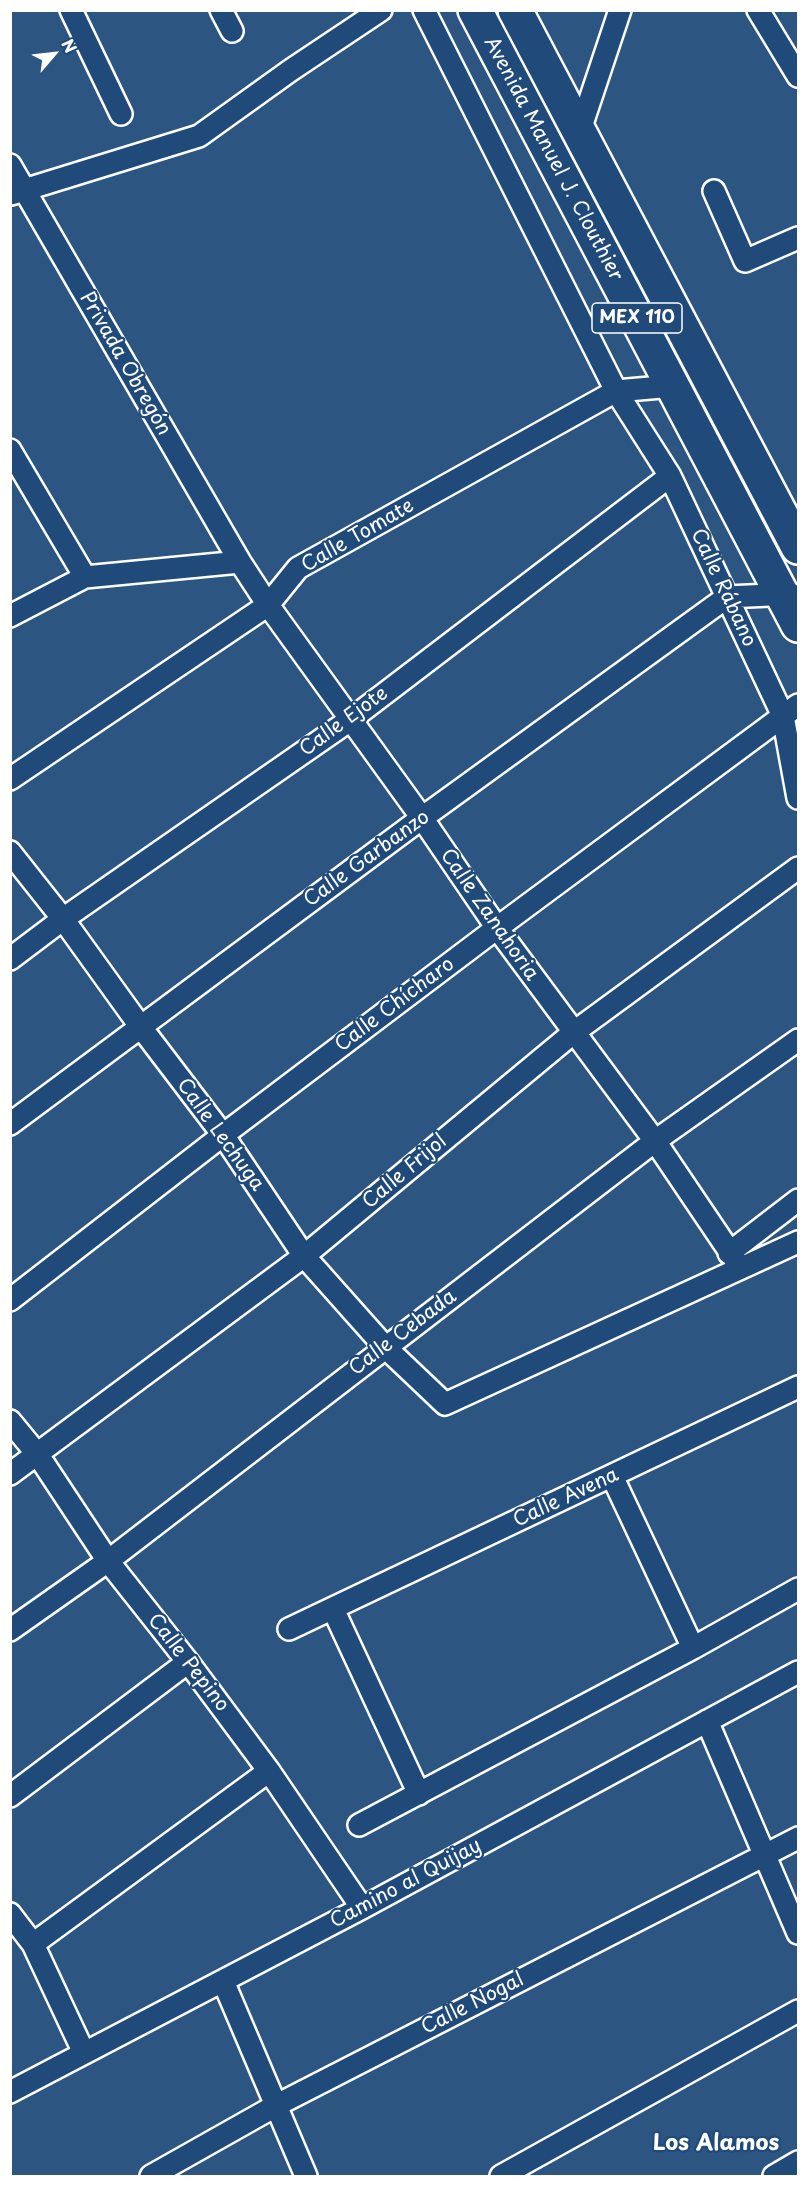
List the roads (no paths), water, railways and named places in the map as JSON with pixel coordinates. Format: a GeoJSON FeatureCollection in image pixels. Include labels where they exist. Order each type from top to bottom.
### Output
{"type":"FeatureCollection","features":[{"type":"Feature","properties":{"kind":"main road","name":"Avenida Manuel J. Clouthier"},"geometry":{"type":"LineString","coordinates":[[475,10],[673,386],[791,594],[798,625]]}},
{"type":"Feature","properties":{"kind":"main road","name":"Avenida Manuel J. Clouthier"},"geometry":{"type":"LineString","coordinates":[[515,10],[798,547]]}},
{"type":"Feature","properties":{"kind":"street"},"geometry":{"type":"LineString","coordinates":[[71,10],[120,114]]}},
{"type":"Feature","properties":{"kind":"street"},"geometry":{"type":"LineString","coordinates":[[221,10],[232,31]]}},
{"type":"Feature","properties":{"kind":"street"},"geometry":{"type":"LineString","coordinates":[[17,192],[199,136],[291,70],[381,10]]}},
{"type":"Feature","properties":{"kind":"street","name":"Calle Rábano"},"geometry":{"type":"LineString","coordinates":[[424,10],[616,391],[670,476],[727,597],[791,710],[798,798]]}},
{"type":"Feature","properties":{"kind":"street"},"geometry":{"type":"LineString","coordinates":[[579,133],[620,10]]}},
{"type":"Feature","properties":{"kind":"street"},"geometry":{"type":"LineString","coordinates":[[758,10],[798,76]]}},
{"type":"Feature","properties":{"kind":"street","name":"Privada Obregón"},"geometry":{"type":"LineString","coordinates":[[10,165],[17,192],[240,562]]}},
{"type":"Feature","properties":{"kind":"street"},"geometry":{"type":"LineString","coordinates":[[714,191],[745,261],[798,238]]}},
{"type":"Feature","properties":{"kind":"street","name":"Calle Tomate"},"geometry":{"type":"LineString","coordinates":[[10,779],[268,605],[298,568],[616,391],[673,386]]}},
{"type":"Feature","properties":{"kind":"street"},"geometry":{"type":"LineString","coordinates":[[10,450],[85,576]]}},
{"type":"Feature","properties":{"kind":"street","name":"Calle Ejote"},"geometry":{"type":"LineString","coordinates":[[10,959],[63,919],[350,720],[670,476]]}},
{"type":"Feature","properties":{"kind":"street"},"geometry":{"type":"LineString","coordinates":[[10,616],[85,576],[240,562]]}},
{"type":"Feature","properties":{"kind":"street","name":"Calle Zanahoria"},"geometry":{"type":"LineString","coordinates":[[240,562],[268,605],[422,818],[497,928],[655,1141],[735,1260]]}},
{"type":"Feature","properties":{"kind":"street"},"geometry":{"type":"LineString","coordinates":[[727,597],[791,594]]}},
{"type":"Feature","properties":{"kind":"street","name":"Calle Garbanzo"},"geometry":{"type":"LineString","coordinates":[[10,1124],[422,818],[727,597]]}},
{"type":"Feature","properties":{"kind":"street","name":"Calle Chícharo"},"geometry":{"type":"LineString","coordinates":[[10,1300],[223,1135],[497,928],[791,710]]}},
{"type":"Feature","properties":{"kind":"street","name":"Calle Lechuga"},"geometry":{"type":"LineString","coordinates":[[10,852],[63,919],[140,1026],[223,1135],[304,1256],[385,1347],[445,1404],[735,1260]]}},
{"type":"Feature","properties":{"kind":"street","name":"Calle Frijol"},"geometry":{"type":"LineString","coordinates":[[10,1474],[304,1256],[573,1033],[798,868]]}},
{"type":"Feature","properties":{"kind":"street","name":"Calle Cebada"},"geometry":{"type":"LineString","coordinates":[[10,1630],[108,1561],[655,1141],[798,1040]]}},
{"type":"Feature","properties":{"kind":"street"},"geometry":{"type":"LineString","coordinates":[[735,1260],[798,1200]]}},
{"type":"Feature","properties":{"kind":"street"},"geometry":{"type":"LineString","coordinates":[[735,1260],[798,1242]]}},
{"type":"Feature","properties":{"kind":"street","name":"Calle Avena"},"geometry":{"type":"LineString","coordinates":[[289,1629],[798,1387]]}},
{"type":"Feature","properties":{"kind":"street","name":"Calle Pepino"},"geometry":{"type":"LineString","coordinates":[[10,1421],[38,1455],[108,1561],[270,1771],[362,1908]]}},
{"type":"Feature","properties":{"kind":"street"},"geometry":{"type":"LineString","coordinates":[[612,1476],[693,1648]]}},
{"type":"Feature","properties":{"kind":"street"},"geometry":{"type":"LineString","coordinates":[[358,1825],[693,1648],[798,1589]]}},
{"type":"Feature","properties":{"kind":"street"},"geometry":{"type":"LineString","coordinates":[[333,1609],[419,1794]]}},
{"type":"Feature","properties":{"kind":"street"},"geometry":{"type":"LineString","coordinates":[[10,1796],[188,1662]]}},
{"type":"Feature","properties":{"kind":"street","name":"Camino al Quijay"},"geometry":{"type":"LineString","coordinates":[[10,2092],[362,1908],[798,1672]]}},
{"type":"Feature","properties":{"kind":"street"},"geometry":{"type":"LineString","coordinates":[[707,1721],[798,1933]]}},
{"type":"Feature","properties":{"kind":"street"},"geometry":{"type":"LineString","coordinates":[[33,1944],[270,1771]]}},
{"type":"Feature","properties":{"kind":"street","name":"Calle Nogal"},"geometry":{"type":"LineString","coordinates":[[151,2176],[277,2105],[798,1838]]}},
{"type":"Feature","properties":{"kind":"street"},"geometry":{"type":"LineString","coordinates":[[10,1914],[33,1944],[84,2053]]}},
{"type":"Feature","properties":{"kind":"street"},"geometry":{"type":"LineString","coordinates":[[223,1981],[306,2176]]}},
{"type":"Feature","properties":{"kind":"street"},"geometry":{"type":"LineString","coordinates":[[501,2176],[798,2011]]}},
{"type":"Feature","properties":{"kind":"street"},"geometry":{"type":"LineString","coordinates":[[774,2176],[798,2162]]}},
{"type":"Feature","properties":{"kind":"district","name":"Los Alamos"},"geometry":{"type":"Point","coordinates":[716,2144]}}]}
